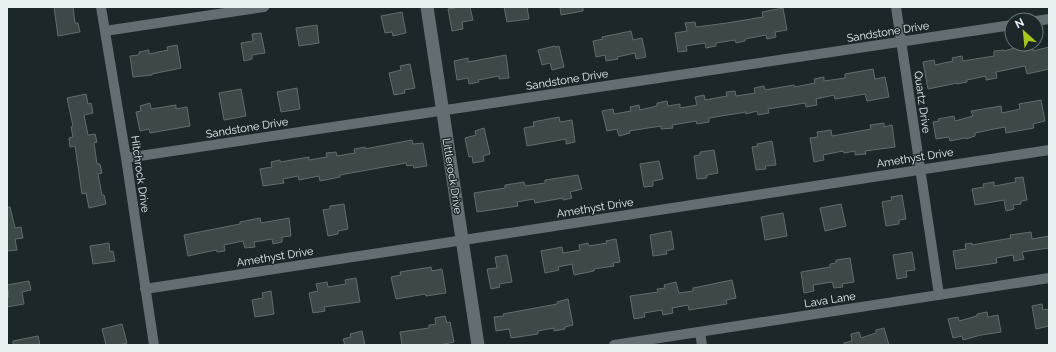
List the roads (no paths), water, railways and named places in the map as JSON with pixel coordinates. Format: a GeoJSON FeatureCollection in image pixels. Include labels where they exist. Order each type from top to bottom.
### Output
{"type":"FeatureCollection","features":[{"type":"Feature","properties":{"kind":"street","name":"Hitchrock Drive"},"geometry":{"type":"LineString","coordinates":[[101,7],[126,158],[154,345]]}},
{"type":"Feature","properties":{"kind":"street"},"geometry":{"type":"LineString","coordinates":[[105,31],[264,7]]}},
{"type":"Feature","properties":{"kind":"street","name":"Littlerock Drive"},"geometry":{"type":"LineString","coordinates":[[427,7],[478,345]]}},
{"type":"Feature","properties":{"kind":"street","name":"Quartz Drive"},"geometry":{"type":"LineString","coordinates":[[896,7],[939,295]]}},
{"type":"Feature","properties":{"kind":"street","name":"Sandstone Drive"},"geometry":{"type":"LineString","coordinates":[[126,158],[1004,26]]}},
{"type":"Feature","properties":{"kind":"street","name":"Amethyst Drive"},"geometry":{"type":"LineString","coordinates":[[145,289],[1049,150]]}},
{"type":"Feature","properties":{"kind":"street","name":"Lava Lane"},"geometry":{"type":"LineString","coordinates":[[614,345],[1049,278]]}},
{"type":"Feature","properties":{"kind":"street"},"geometry":{"type":"LineString","coordinates":[[700,332],[702,345]]}}]}
